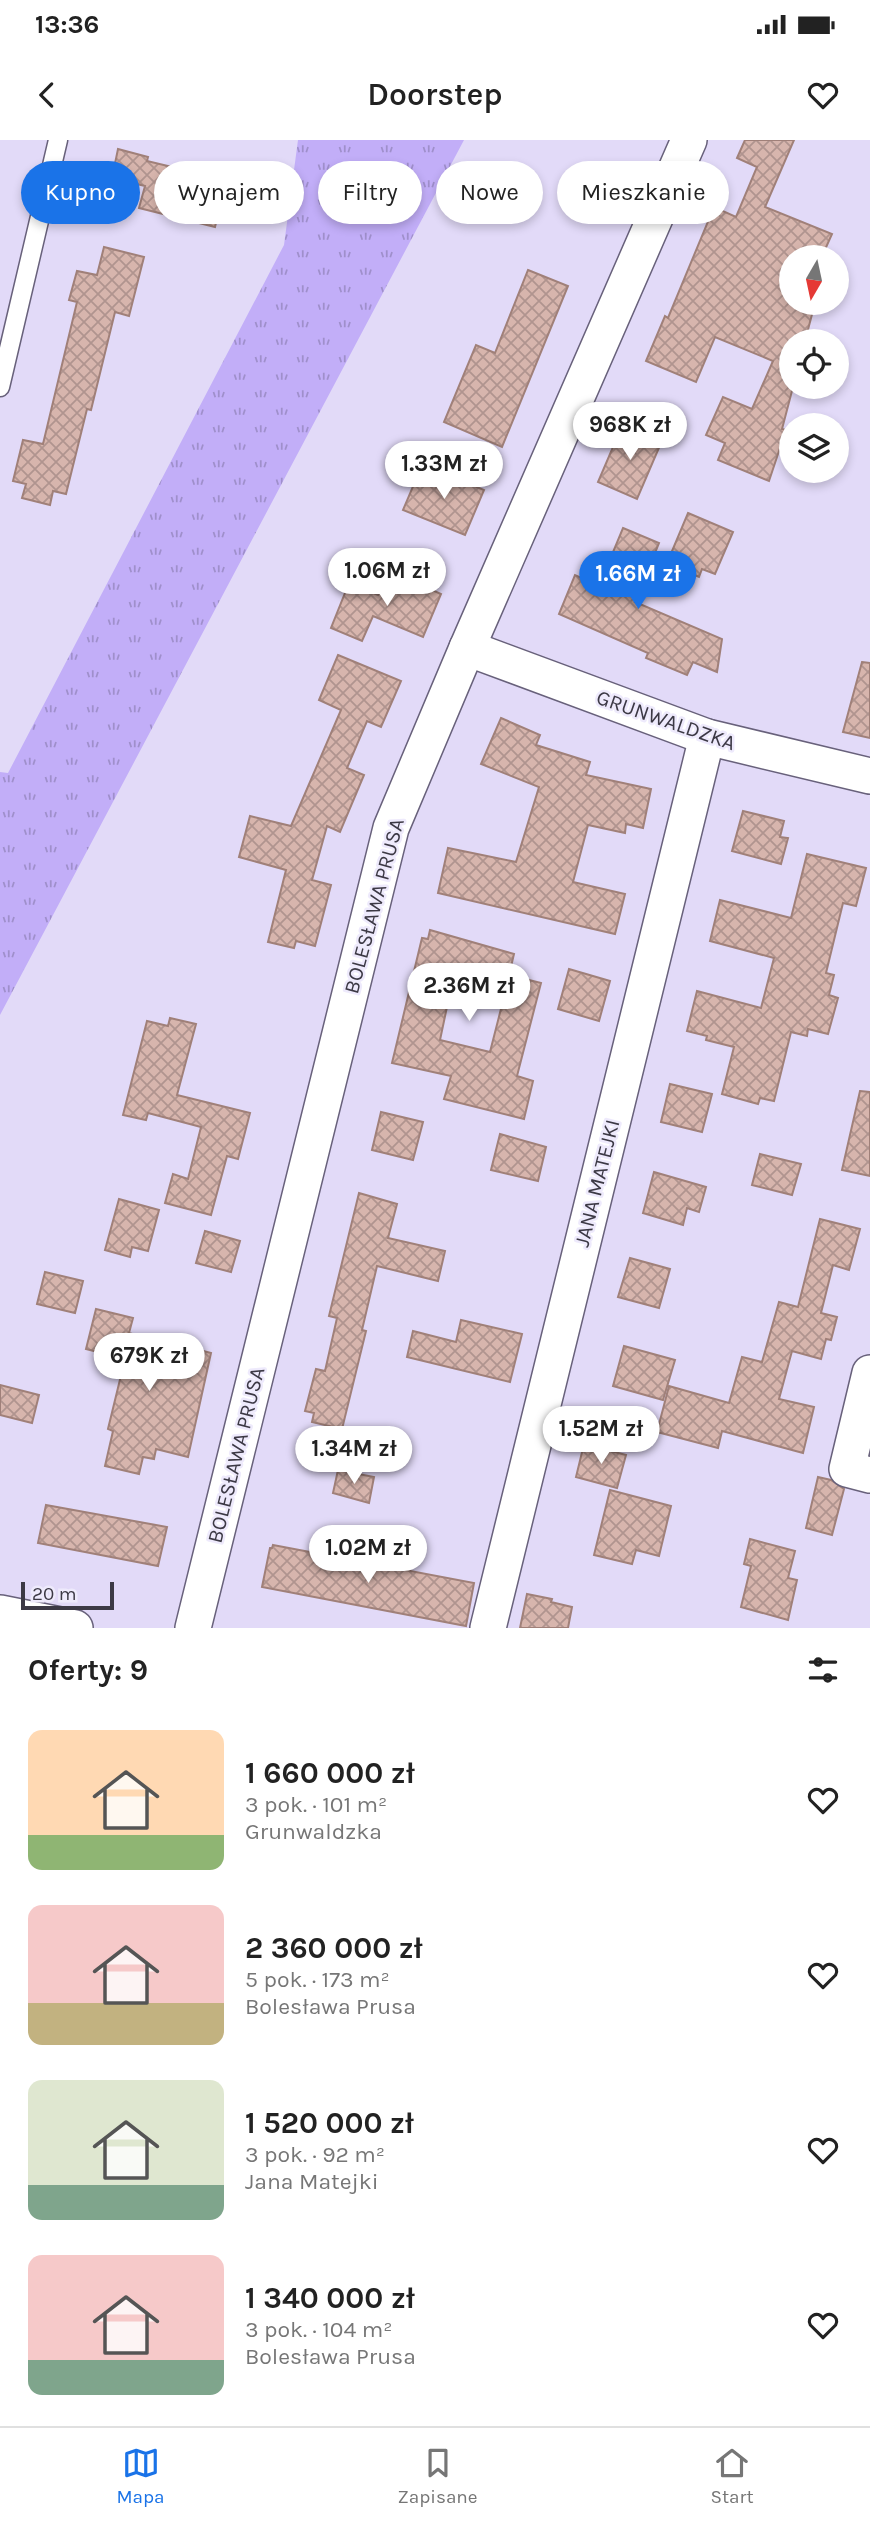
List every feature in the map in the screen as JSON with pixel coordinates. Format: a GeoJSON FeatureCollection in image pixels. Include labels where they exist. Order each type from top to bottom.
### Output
{"type":"FeatureCollection","features":[{"type":"Feature","properties":{"kind":"street","name":"BOLESŁAWA PRUSA"},"geometry":{"type":"LineString","coordinates":[[193,1628],[391,828],[689,140]]}},
{"type":"Feature","properties":{"kind":"street","name":"GRUNWALDZKA"},"geometry":{"type":"LineString","coordinates":[[467,648],[707,737],[870,776]]}},
{"type":"Feature","properties":{"kind":"street","name":"JANA MATEJKI"},"geometry":{"type":"LineString","coordinates":[[488,1628],[707,737]]}},
{"type":"Feature","properties":{"kind":"street"},"geometry":{"type":"LineString","coordinates":[[870,1373],[847,1469],[870,1475]]}},
{"type":"Feature","properties":{"kind":"street"},"geometry":{"type":"LineString","coordinates":[[14,1620],[75,1628]]}},
{"type":"Feature","properties":{"kind":"lane"},"geometry":{"type":"LineString","coordinates":[[0,387],[58,140]]}},
{"type":"Feature","properties":{"kind":"green space"},"geometry":{"type":"Polygon","coordinates":[[[298,140],[464,140],[453,161],[436,161],[436,193],[422,219],[422,161],[318,161],[318,224],[419,224],[0,1015],[0,772],[8,773],[284,245],[287,224],[304,224],[304,161],[295,161],[298,140]]]}},
{"type":"Feature","properties":{"kind":"building"},"geometry":{"type":"Polygon","coordinates":[[[745,140],[794,140],[765,207],[832,234],[827,245],[779,245],[779,315],[812,315],[808,329],[779,329],[779,399],[790,399],[786,413],[779,413],[779,451],[769,481],[718,460],[725,443],[706,435],[723,397],[752,409],[773,361],[715,337],[696,382],[646,361],[665,316],[668,318],[707,224],[729,224],[729,214],[736,217],[757,167],[737,158],[745,140]]]}},
{"type":"Feature","properties":{"kind":"building"},"geometry":{"type":"Polygon","coordinates":[[[118,149],[148,157],[147,161],[154,163],[154,212],[140,208],[145,186],[140,185],[140,161],[116,161],[118,149]]]}},
{"type":"Feature","properties":{"kind":"building"},"geometry":{"type":"Polygon","coordinates":[[[104,247],[144,257],[129,316],[115,312],[91,410],[87,409],[66,494],[53,491],[50,505],[22,498],[26,484],[13,481],[23,440],[43,444],[77,302],[69,300],[77,271],[97,275],[104,247]]]}},
{"type":"Feature","properties":{"kind":"building"},"geometry":{"type":"Polygon","coordinates":[[[528,270],[568,286],[502,447],[444,422],[476,345],[495,353],[528,270]]]}},
{"type":"Feature","properties":{"kind":"building"},"geometry":{"type":"Polygon","coordinates":[[[622,426],[661,443],[637,499],[598,482],[622,426]]]}},
{"type":"Feature","properties":{"kind":"building"},"geometry":{"type":"Polygon","coordinates":[[[420,470],[439,478],[441,472],[484,490],[465,535],[403,510],[420,470]]]}},
{"type":"Feature","properties":{"kind":"building"},"geometry":{"type":"Polygon","coordinates":[[[688,513],[733,532],[715,574],[702,569],[699,577],[667,563],[688,513]]]}},
{"type":"Feature","properties":{"kind":"building"},"geometry":{"type":"Polygon","coordinates":[[[623,528],[659,543],[635,602],[722,639],[717,672],[693,662],[687,675],[646,658],[648,653],[559,614],[575,575],[599,586],[623,528]]]}},
{"type":"Feature","properties":{"kind":"building"},"geometry":{"type":"Polygon","coordinates":[[[399,575],[441,594],[423,637],[373,616],[362,641],[331,628],[349,583],[378,595],[386,577],[396,582],[399,575]]]}},
{"type":"Feature","properties":{"kind":"building"},"geometry":{"type":"Polygon","coordinates":[[[338,655],[401,681],[381,727],[367,721],[347,768],[364,775],[340,832],[327,826],[312,880],[331,885],[315,946],[296,941],[294,948],[268,942],[286,870],[239,857],[250,816],[291,826],[341,710],[319,700],[338,655]]]}},
{"type":"Feature","properties":{"kind":"building"},"geometry":{"type":"Polygon","coordinates":[[[862,662],[870,663],[870,738],[843,732],[862,662]]]}},
{"type":"Feature","properties":{"kind":"building"},"geometry":{"type":"Polygon","coordinates":[[[501,718],[540,735],[536,745],[590,762],[586,775],[651,789],[643,828],[626,824],[625,833],[588,825],[573,882],[625,894],[615,934],[438,893],[448,848],[516,862],[539,787],[481,764],[501,718]]]}},
{"type":"Feature","properties":{"kind":"building"},"geometry":{"type":"Polygon","coordinates":[[[743,811],[784,821],[780,837],[788,838],[781,864],[732,851],[743,811]]]}},
{"type":"Feature","properties":{"kind":"building"},"geometry":{"type":"Polygon","coordinates":[[[807,854],[866,868],[856,906],[843,903],[826,973],[834,975],[829,995],[838,998],[828,1034],[808,1029],[807,1036],[791,1032],[774,1101],[760,1098],[758,1104],[722,1094],[734,1047],[706,1040],[707,1036],[687,1031],[697,991],[761,1008],[774,958],[710,941],[720,900],[791,918],[807,854]]]}},
{"type":"Feature","properties":{"kind":"building"},"geometry":{"type":"Polygon","coordinates":[[[430,930],[514,954],[509,975],[541,983],[517,1076],[533,1081],[524,1119],[444,1099],[451,1076],[392,1063],[422,938],[428,939],[430,930]],[[451,988],[440,1040],[490,1052],[503,1001],[451,988]]]}},
{"type":"Feature","properties":{"kind":"building"},"geometry":{"type":"Polygon","coordinates":[[[569,969],[610,981],[599,1021],[558,1009],[569,969]]]}},
{"type":"Feature","properties":{"kind":"building"},"geometry":{"type":"Polygon","coordinates":[[[170,1018],[196,1024],[177,1095],[250,1113],[238,1159],[227,1156],[211,1215],[165,1203],[173,1174],[188,1179],[201,1127],[148,1113],[146,1120],[123,1115],[147,1021],[168,1026],[170,1018]]]}},
{"type":"Feature","properties":{"kind":"building"},"geometry":{"type":"Polygon","coordinates":[[[670,1084],[712,1094],[702,1132],[661,1122],[670,1084]]]}},
{"type":"Feature","properties":{"kind":"building"},"geometry":{"type":"Polygon","coordinates":[[[860,1091],[870,1092],[870,1176],[842,1170],[860,1091]]]}},
{"type":"Feature","properties":{"kind":"building"},"geometry":{"type":"Polygon","coordinates":[[[381,1112],[423,1122],[413,1160],[372,1150],[381,1112]]]}},
{"type":"Feature","properties":{"kind":"building"},"geometry":{"type":"Polygon","coordinates":[[[500,1134],[546,1147],[538,1181],[491,1170],[500,1134]]]}},
{"type":"Feature","properties":{"kind":"building"},"geometry":{"type":"Polygon","coordinates":[[[760,1154],[801,1164],[792,1195],[752,1185],[760,1154]]]}},
{"type":"Feature","properties":{"kind":"building"},"geometry":{"type":"Polygon","coordinates":[[[654,1172],[706,1187],[699,1212],[687,1208],[683,1225],[643,1213],[654,1172]]]}},
{"type":"Feature","properties":{"kind":"building"},"geometry":{"type":"Polygon","coordinates":[[[359,1193],[397,1204],[388,1238],[445,1251],[438,1281],[377,1266],[362,1330],[366,1331],[342,1429],[312,1422],[314,1413],[305,1411],[316,1369],[325,1371],[337,1318],[329,1316],[359,1193]]]}},
{"type":"Feature","properties":{"kind":"building"},"geometry":{"type":"Polygon","coordinates":[[[119,1199],[159,1210],[148,1251],[132,1247],[130,1257],[105,1250],[119,1199]]]}},
{"type":"Feature","properties":{"kind":"building"},"geometry":{"type":"Polygon","coordinates":[[[820,1219],[860,1229],[849,1270],[833,1265],[821,1313],[837,1317],[831,1340],[826,1339],[821,1359],[792,1351],[779,1399],[814,1407],[803,1453],[722,1431],[718,1448],[657,1432],[669,1386],[729,1403],[742,1357],[762,1362],[779,1302],[798,1307],[820,1219]]]}},
{"type":"Feature","properties":{"kind":"building"},"geometry":{"type":"Polygon","coordinates":[[[205,1231],[240,1241],[231,1272],[196,1263],[205,1231]]]}},
{"type":"Feature","properties":{"kind":"building"},"geometry":{"type":"Polygon","coordinates":[[[630,1258],[670,1269],[659,1308],[618,1297],[630,1258]]]}},
{"type":"Feature","properties":{"kind":"building"},"geometry":{"type":"Polygon","coordinates":[[[45,1272],[83,1281],[75,1313],[37,1304],[45,1272]]]}},
{"type":"Feature","properties":{"kind":"building"},"geometry":{"type":"Polygon","coordinates":[[[96,1309],[133,1318],[129,1333],[175,1347],[176,1344],[211,1353],[188,1457],[156,1449],[154,1459],[143,1457],[139,1474],[105,1466],[113,1431],[108,1429],[125,1359],[86,1349],[96,1309]]]}},
{"type":"Feature","properties":{"kind":"building"},"geometry":{"type":"Polygon","coordinates":[[[461,1320],[522,1334],[510,1382],[407,1357],[413,1331],[456,1342],[461,1320]]]}},
{"type":"Feature","properties":{"kind":"building"},"geometry":{"type":"Polygon","coordinates":[[[624,1346],[675,1360],[663,1400],[613,1386],[624,1346]]]}},
{"type":"Feature","properties":{"kind":"building"},"geometry":{"type":"Polygon","coordinates":[[[0,1385],[39,1395],[32,1423],[0,1415],[0,1385]]]}},
{"type":"Feature","properties":{"kind":"building"},"geometry":{"type":"Polygon","coordinates":[[[584,1444],[626,1455],[617,1488],[576,1477],[584,1444]]]}},
{"type":"Feature","properties":{"kind":"building"},"geometry":{"type":"Polygon","coordinates":[[[338,1470],[374,1477],[369,1503],[333,1493],[338,1470]]]}},
{"type":"Feature","properties":{"kind":"building"},"geometry":{"type":"Polygon","coordinates":[[[818,1477],[831,1480],[844,1489],[832,1535],[806,1528],[818,1477]]]}},
{"type":"Feature","properties":{"kind":"building"},"geometry":{"type":"Polygon","coordinates":[[[610,1490],[671,1506],[659,1556],[636,1550],[632,1564],[594,1555],[610,1490]]]}},
{"type":"Feature","properties":{"kind":"building"},"geometry":{"type":"Polygon","coordinates":[[[46,1505],[167,1527],[158,1566],[38,1543],[46,1505]]]}},
{"type":"Feature","properties":{"kind":"building"},"geometry":{"type":"Polygon","coordinates":[[[750,1539],[795,1551],[788,1578],[797,1580],[788,1620],[741,1607],[751,1566],[744,1564],[750,1539]]]}},
{"type":"Feature","properties":{"kind":"building"},"geometry":{"type":"Polygon","coordinates":[[[273,1545],[474,1583],[466,1626],[262,1587],[270,1548],[273,1545]]]}},
{"type":"Feature","properties":{"kind":"building"},"geometry":{"type":"Polygon","coordinates":[[[527,1594],[552,1599],[551,1602],[572,1607],[568,1628],[520,1628],[527,1594]]]}}]}
